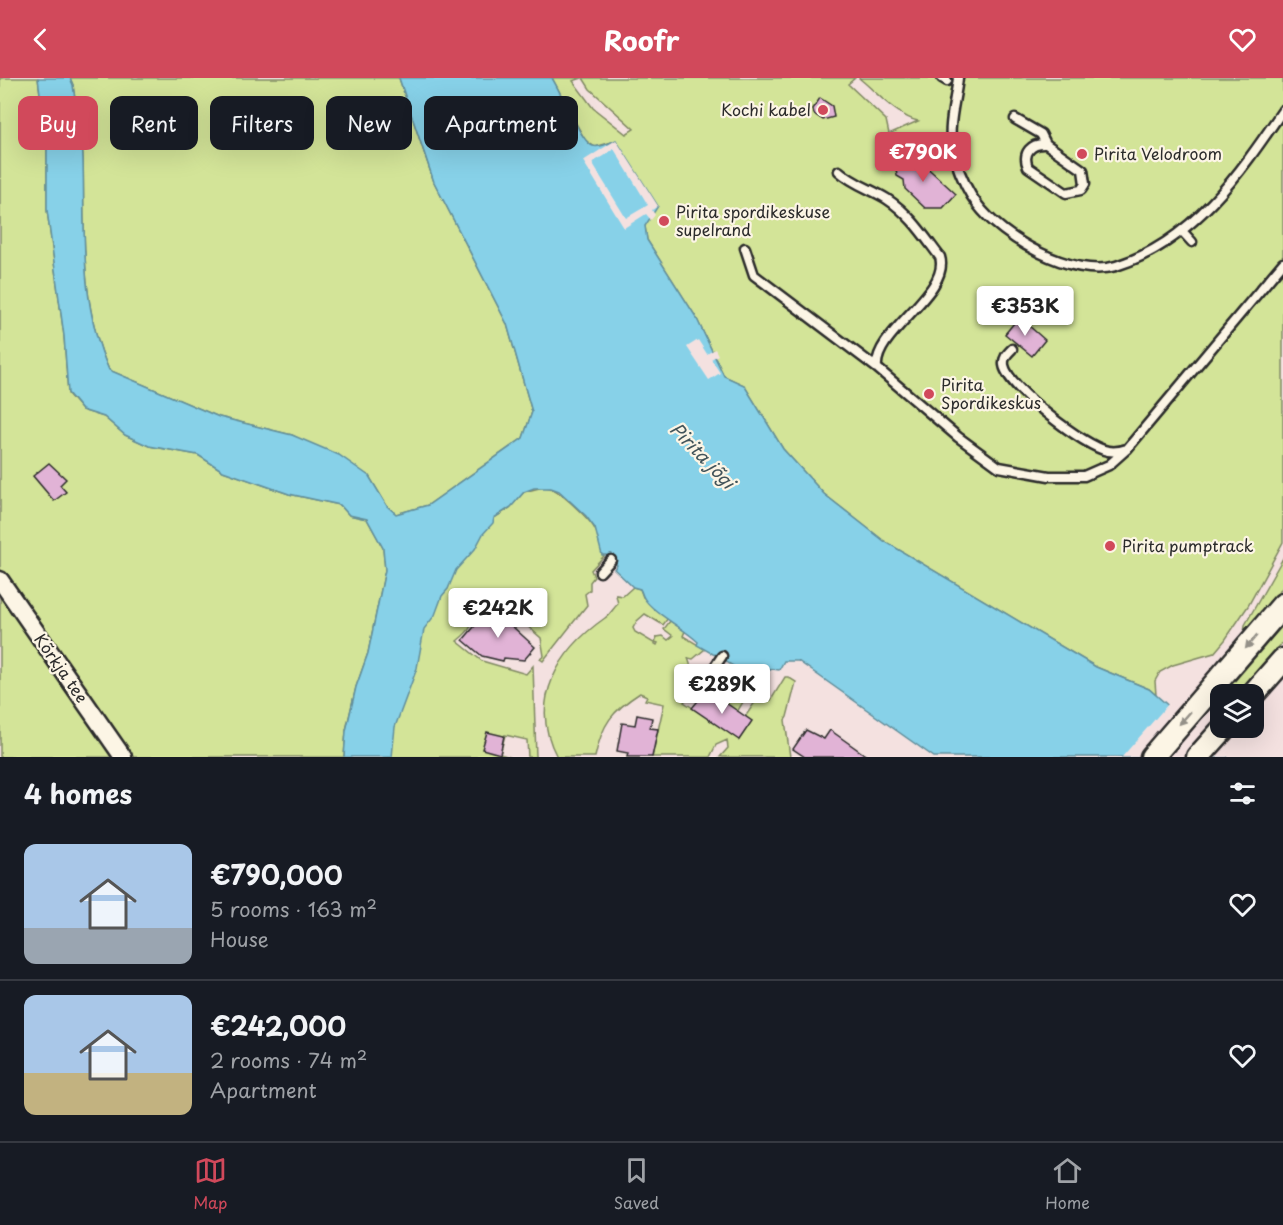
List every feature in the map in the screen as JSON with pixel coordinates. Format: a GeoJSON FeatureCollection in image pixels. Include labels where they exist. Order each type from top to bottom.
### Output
{"type":"FeatureCollection","features":[{"type":"Feature","properties":{"kind":"main road"},"geometry":{"type":"LineString","coordinates":[[1152,757],[1283,605]]}},
{"type":"Feature","properties":{"kind":"main road"},"geometry":{"type":"LineString","coordinates":[[1262,684],[1283,660]]}},
{"type":"Feature","properties":{"kind":"main road"},"geometry":{"type":"LineString","coordinates":[[1198,757],[1215,738]]}},
{"type":"Feature","properties":{"kind":"street","name":"Kõrkja tee"},"geometry":{"type":"LineString","coordinates":[[0,580],[123,757]]}},
{"type":"Feature","properties":{"kind":"lane"},"geometry":{"type":"LineString","coordinates":[[958,78],[950,115],[954,158],[976,204],[1006,231],[1059,261],[1093,268],[1115,266],[1131,260],[1182,231],[1205,211],[1232,181],[1283,110]]}},
{"type":"Feature","properties":{"kind":"lane"},"geometry":{"type":"LineString","coordinates":[[1016,119],[1041,134],[1046,144],[1083,170],[1085,184],[1081,190],[1066,193],[1028,167],[1026,158],[1029,149],[1037,144],[1046,144]]}},
{"type":"Feature","properties":{"kind":"lane"},"geometry":{"type":"LineString","coordinates":[[839,171],[851,181],[886,198],[908,214],[940,257],[943,265],[925,295],[881,348],[876,362],[877,368]]}},
{"type":"Feature","properties":{"kind":"lane"},"geometry":{"type":"LineString","coordinates":[[1182,231],[1192,242]]}},
{"type":"Feature","properties":{"kind":"lane"},"geometry":{"type":"LineString","coordinates":[[745,248],[754,275],[877,368],[978,453],[1008,470],[1049,476],[1084,476],[1109,465],[1127,449],[1283,263]]}},
{"type":"Feature","properties":{"kind":"lane"},"geometry":{"type":"LineString","coordinates":[[1012,349],[1004,358],[1009,376],[1061,427],[1108,452],[1127,449]]}},
{"type":"Feature","properties":{"kind":"lane"},"geometry":{"type":"LineString","coordinates":[[600,572],[611,560]]}},
{"type":"Feature","properties":{"kind":"lane"},"geometry":{"type":"LineString","coordinates":[[702,686],[722,656]]}},
{"type":"Feature","properties":{"kind":"green space"},"geometry":{"type":"Polygon","coordinates":[[[0,78],[38,78],[40,96],[18,96],[18,150],[47,150],[47,210],[64,336],[68,394],[82,410],[104,417],[125,435],[149,446],[198,455],[223,471],[289,494],[340,505],[349,515],[367,519],[383,548],[385,570],[368,653],[356,687],[346,730],[344,757],[0,757],[0,78]]]}},
{"type":"Feature","properties":{"kind":"green space"},"geometry":{"type":"Polygon","coordinates":[[[70,78],[399,78],[405,96],[326,96],[326,150],[412,150],[412,117],[434,182],[507,324],[532,412],[523,438],[428,505],[396,514],[387,506],[369,476],[292,435],[219,417],[109,370],[99,345],[88,293],[84,239],[82,150],[98,150],[98,96],[75,96],[70,78]]]}},
{"type":"Feature","properties":{"kind":"green space","name":"Pirita Spordikeskus"},"geometry":{"type":"Polygon","coordinates":[[[552,78],[582,78],[573,81],[593,108],[626,134],[634,129],[590,89],[583,78],[855,78],[848,84],[886,120],[889,134],[918,121],[903,115],[859,78],[1283,78],[1283,542],[1248,606],[1225,640],[1214,653],[1173,665],[1160,672],[1155,681],[1156,695],[1149,689],[1096,667],[884,541],[824,494],[783,449],[744,385],[724,376],[696,317],[647,240],[645,226],[612,142],[595,147],[585,140],[578,127],[578,96],[562,96],[552,78]]]}},
{"type":"Feature","properties":{"kind":"green space"},"geometry":{"type":"Polygon","coordinates":[[[543,487],[555,490],[588,519],[596,530],[604,556],[591,570],[594,577],[590,582],[590,590],[585,594],[587,605],[543,661],[540,659],[544,656],[541,638],[500,602],[489,604],[481,610],[468,630],[457,641],[482,661],[526,674],[533,666],[536,757],[528,757],[527,740],[505,735],[500,754],[510,757],[388,757],[388,740],[416,643],[446,581],[494,518],[510,508],[524,492],[543,487]]]}},
{"type":"Feature","properties":{"kind":"green space"},"geometry":{"type":"Polygon","coordinates":[[[1283,558],[1283,587],[1244,634],[1245,625],[1283,558]]]}},
{"type":"Feature","properties":{"kind":"green space"},"geometry":{"type":"Polygon","coordinates":[[[633,587],[640,589],[643,597],[668,618],[663,625],[645,614],[633,628],[635,632],[657,645],[658,643],[655,642],[657,637],[663,636],[668,640],[673,636],[664,629],[670,621],[685,631],[683,636],[705,649],[693,659],[688,658],[697,684],[684,702],[699,712],[711,694],[703,688],[705,685],[714,684],[743,702],[737,712],[739,740],[751,722],[745,717],[757,699],[771,700],[785,677],[796,682],[785,720],[790,757],[720,757],[728,748],[727,740],[716,745],[710,757],[652,757],[664,704],[645,700],[647,696],[640,693],[615,712],[610,719],[601,736],[595,757],[557,757],[545,716],[552,678],[574,645],[618,604],[616,595],[623,596],[633,587]]]}},
{"type":"Feature","properties":{"kind":"green space"},"geometry":{"type":"Polygon","coordinates":[[[1283,625],[1283,642],[1246,684],[1232,684],[1283,625]]]}},
{"type":"Feature","properties":{"kind":"water"},"geometry":{"type":"Polygon","coordinates":[[[38,78],[70,78],[75,96],[40,96],[38,78]]]}},
{"type":"Feature","properties":{"kind":"water","name":"Pirita jõgi"},"geometry":{"type":"Polygon","coordinates":[[[399,78],[552,78],[561,96],[424,96],[424,150],[578,150],[578,128],[588,143],[593,146],[605,145],[616,140],[658,206],[645,226],[647,240],[696,317],[724,376],[744,385],[783,449],[824,494],[884,541],[1096,667],[1149,689],[1227,757],[934,757],[798,661],[784,661],[779,670],[772,669],[753,678],[728,663],[724,657],[697,645],[698,642],[654,609],[644,598],[640,589],[633,587],[614,569],[617,565],[606,555],[602,555],[595,528],[586,516],[559,491],[551,488],[534,488],[524,492],[511,507],[494,518],[475,549],[456,570],[435,615],[424,629],[417,668],[395,727],[392,757],[344,757],[346,731],[356,687],[368,653],[385,570],[383,548],[367,519],[349,515],[340,505],[289,494],[223,471],[198,455],[149,446],[125,435],[104,417],[82,410],[68,393],[64,336],[47,210],[47,150],[82,150],[88,293],[99,345],[109,370],[219,417],[292,435],[339,455],[369,476],[387,506],[396,514],[428,505],[523,438],[532,412],[507,324],[434,182],[412,117],[412,96],[405,96],[399,78]]]}},
{"type":"Feature","properties":{"kind":"pier"},"geometry":{"type":"Polygon","coordinates":[[[616,140],[658,206],[652,210],[655,215],[651,220],[646,214],[624,228],[583,161],[616,140]],[[614,149],[592,163],[626,218],[648,205],[614,149]]]}},
{"type":"Feature","properties":{"kind":"pier"},"geometry":{"type":"Polygon","coordinates":[[[698,340],[707,354],[715,349],[718,355],[711,359],[720,373],[709,380],[687,347],[698,340]]]}},
{"type":"Feature","properties":{"kind":"pier"},"geometry":{"type":"Polygon","coordinates":[[[1169,703],[1229,754],[1227,757],[1122,757],[1169,703]]]}},
{"type":"Feature","properties":{"kind":"building","name":"Kochi kabel"},"geometry":{"type":"Polygon","coordinates":[[[820,98],[832,106],[834,117],[823,120],[814,114],[813,109],[820,98]]]}},
{"type":"Feature","properties":{"kind":"building"},"geometry":{"type":"Polygon","coordinates":[[[908,150],[956,194],[943,208],[925,208],[905,189],[904,180],[897,176],[896,169],[908,150]]]}},
{"type":"Feature","properties":{"kind":"building"},"geometry":{"type":"Polygon","coordinates":[[[1019,317],[1045,340],[1032,356],[1005,334],[1019,317]]]}},
{"type":"Feature","properties":{"kind":"building"},"geometry":{"type":"Polygon","coordinates":[[[49,463],[66,479],[60,485],[66,492],[54,501],[33,476],[49,463]]]}},
{"type":"Feature","properties":{"kind":"building"},"geometry":{"type":"Polygon","coordinates":[[[491,607],[535,647],[524,660],[504,658],[503,661],[482,656],[463,640],[491,607]]]}},
{"type":"Feature","properties":{"kind":"building"},"geometry":{"type":"Polygon","coordinates":[[[707,690],[752,721],[739,740],[692,708],[707,690]]]}},
{"type":"Feature","properties":{"kind":"building"},"geometry":{"type":"Polygon","coordinates":[[[637,715],[652,718],[650,728],[658,729],[652,757],[627,757],[628,753],[617,751],[622,723],[635,725],[637,715]]]}},
{"type":"Feature","properties":{"kind":"building"},"geometry":{"type":"Polygon","coordinates":[[[806,730],[824,739],[830,730],[868,757],[805,757],[793,749],[806,730]]]}},
{"type":"Feature","properties":{"kind":"building"},"geometry":{"type":"Polygon","coordinates":[[[487,732],[504,736],[500,754],[482,749],[487,732]]]}},
{"type":"Feature","properties":{"kind":"place","name":"Kochi kabel"},"geometry":{"type":"Point","coordinates":[823,110]}},
{"type":"Feature","properties":{"kind":"place","name":"Pirita Velodroom"},"geometry":{"type":"Point","coordinates":[1082,154]}},
{"type":"Feature","properties":{"kind":"place","name":"Pirita spordikeskuse supelrand"},"geometry":{"type":"Point","coordinates":[664,221]}},
{"type":"Feature","properties":{"kind":"place","name":"Pirita Spordikeskus"},"geometry":{"type":"Point","coordinates":[929,394]}},
{"type":"Feature","properties":{"kind":"place","name":"Pirita pumptrack"},"geometry":{"type":"Point","coordinates":[1110,546]}}]}
